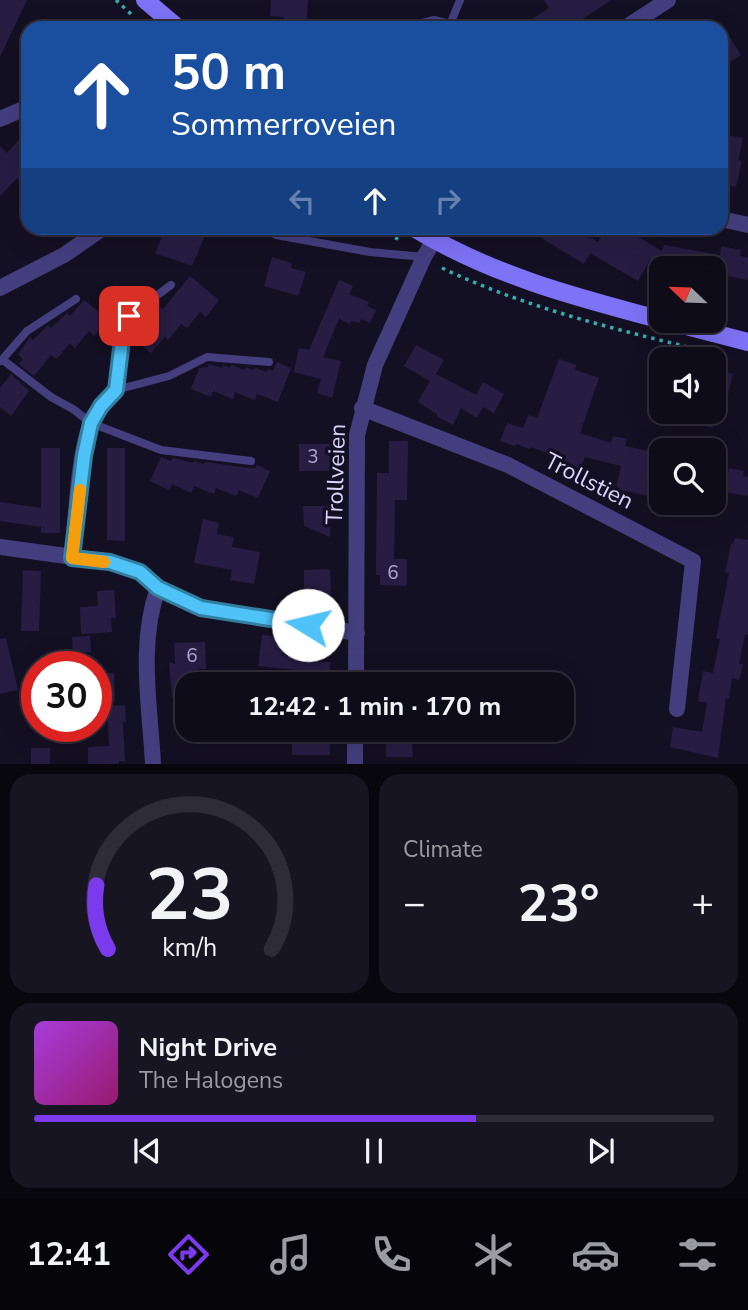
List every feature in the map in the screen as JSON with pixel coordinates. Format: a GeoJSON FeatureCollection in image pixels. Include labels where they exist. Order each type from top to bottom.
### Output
{"type":"FeatureCollection","features":[{"type":"Feature","properties":{"kind":"main road"},"geometry":{"type":"LineString","coordinates":[[145,0],[170,21]]}},
{"type":"Feature","properties":{"kind":"main road"},"geometry":{"type":"LineString","coordinates":[[426,235],[480,263],[524,281],[649,316]]}},
{"type":"Feature","properties":{"kind":"main road"},"geometry":{"type":"LineString","coordinates":[[713,333],[748,342]]}},
{"type":"Feature","properties":{"kind":"street"},"geometry":{"type":"LineString","coordinates":[[636,21],[668,0]]}},
{"type":"Feature","properties":{"kind":"street"},"geometry":{"type":"LineString","coordinates":[[0,119],[21,110]]}},
{"type":"Feature","properties":{"kind":"street"},"geometry":{"type":"LineString","coordinates":[[728,221],[748,225]]}},
{"type":"Feature","properties":{"kind":"street"},"geometry":{"type":"LineString","coordinates":[[0,288],[64,255],[93,235]]}},
{"type":"Feature","properties":{"kind":"street","name":"Trollveien"},"geometry":{"type":"LineString","coordinates":[[356,672],[357,435],[374,365],[434,240]]}},
{"type":"Feature","properties":{"kind":"street"},"geometry":{"type":"LineString","coordinates":[[72,558],[84,456],[91,423],[101,406],[116,390]]}},
{"type":"Feature","properties":{"kind":"street","name":"Trollstien"},"geometry":{"type":"LineString","coordinates":[[362,408],[508,465],[694,561],[677,709]]}},
{"type":"Feature","properties":{"kind":"street"},"geometry":{"type":"LineString","coordinates":[[0,547],[110,562],[140,572],[158,588],[201,608],[357,633]]}},
{"type":"Feature","properties":{"kind":"street"},"geometry":{"type":"LineString","coordinates":[[153,764],[147,642],[150,611],[158,588]]}},
{"type":"Feature","properties":{"kind":"street"},"geometry":{"type":"LineString","coordinates":[[355,742],[355,764]]}},
{"type":"Feature","properties":{"kind":"lane"},"geometry":{"type":"LineString","coordinates":[[452,21],[460,0]]}},
{"type":"Feature","properties":{"kind":"lane"},"geometry":{"type":"LineString","coordinates":[[275,235],[370,252],[424,257]]}},
{"type":"Feature","properties":{"kind":"lane"},"geometry":{"type":"LineString","coordinates":[[172,285],[129,316],[122,340],[116,390],[169,376],[207,357],[270,362]]}},
{"type":"Feature","properties":{"kind":"lane"},"geometry":{"type":"LineString","coordinates":[[76,299],[27,331],[1,361],[91,423],[161,450],[251,461]]}},
{"type":"Feature","properties":{"kind":"path"},"geometry":{"type":"LineString","coordinates":[[392,235],[399,240]]}},
{"type":"Feature","properties":{"kind":"building"},"geometry":{"type":"Polygon","coordinates":[[[0,0],[27,0],[0,57],[0,0]]]}},
{"type":"Feature","properties":{"kind":"building"},"geometry":{"type":"Polygon","coordinates":[[[271,0],[308,0],[306,21],[284,21],[284,17],[270,16],[271,0]]]}},
{"type":"Feature","properties":{"kind":"building"},"geometry":{"type":"Polygon","coordinates":[[[544,0],[611,0],[580,21],[529,21],[549,8],[544,0]]]}},
{"type":"Feature","properties":{"kind":"building"},"geometry":{"type":"Polygon","coordinates":[[[728,34],[741,55],[728,63],[728,34]]]}},
{"type":"Feature","properties":{"kind":"building"},"geometry":{"type":"Polygon","coordinates":[[[728,135],[743,138],[738,160],[742,161],[736,187],[728,185],[728,135]]]}},
{"type":"Feature","properties":{"kind":"building"},"geometry":{"type":"Polygon","coordinates":[[[21,138],[21,182],[17,178],[0,196],[0,146],[7,153],[21,138]]]}},
{"type":"Feature","properties":{"kind":"building"},"geometry":{"type":"Polygon","coordinates":[[[163,235],[205,235],[192,266],[155,253],[163,235]]]}},
{"type":"Feature","properties":{"kind":"building"},"geometry":{"type":"Polygon","coordinates":[[[536,235],[586,235],[598,242],[602,235],[635,235],[662,251],[664,245],[720,255],[721,246],[741,250],[740,256],[748,258],[748,280],[726,275],[726,256],[649,256],[649,262],[638,281],[590,253],[584,264],[536,235]]]}},
{"type":"Feature","properties":{"kind":"building"},"geometry":{"type":"Polygon","coordinates":[[[272,257],[292,263],[291,268],[306,272],[298,296],[264,286],[272,257]]]}},
{"type":"Feature","properties":{"kind":"building"},"geometry":{"type":"Polygon","coordinates":[[[190,276],[219,300],[206,317],[200,312],[187,328],[181,324],[168,340],[165,337],[151,353],[130,336],[134,324],[140,316],[145,321],[158,305],[163,309],[190,276]]]}},
{"type":"Feature","properties":{"kind":"building"},"geometry":{"type":"Polygon","coordinates":[[[339,280],[353,286],[349,294],[369,302],[367,306],[376,310],[370,323],[361,319],[360,323],[351,321],[350,324],[339,319],[323,357],[341,361],[332,398],[317,393],[321,379],[294,372],[299,348],[309,350],[339,280]]]}},
{"type":"Feature","properties":{"kind":"building"},"geometry":{"type":"Polygon","coordinates":[[[84,300],[108,319],[94,336],[89,331],[75,348],[70,343],[57,359],[51,355],[34,376],[19,364],[23,359],[18,354],[30,337],[33,340],[48,325],[51,328],[67,313],[70,316],[84,300]]]}},
{"type":"Feature","properties":{"kind":"building"},"geometry":{"type":"Polygon","coordinates":[[[416,345],[444,360],[436,374],[476,395],[483,382],[504,394],[494,413],[483,407],[477,418],[461,408],[453,425],[418,402],[430,381],[404,366],[416,345]]]}},
{"type":"Feature","properties":{"kind":"building"},"geometry":{"type":"Polygon","coordinates":[[[559,359],[576,365],[575,370],[599,378],[580,433],[611,443],[613,436],[627,439],[625,446],[649,451],[649,496],[616,489],[621,466],[585,457],[580,470],[563,464],[564,459],[531,447],[530,449],[500,441],[507,423],[523,428],[528,415],[537,418],[559,359]]]}},
{"type":"Feature","properties":{"kind":"building"},"geometry":{"type":"Polygon","coordinates":[[[277,362],[291,368],[278,402],[257,394],[255,400],[235,392],[233,399],[213,391],[211,397],[191,389],[199,368],[209,364],[222,368],[223,365],[230,368],[231,365],[245,370],[246,367],[252,370],[256,368],[267,372],[268,369],[273,371],[277,362]]]}},
{"type":"Feature","properties":{"kind":"building"},"geometry":{"type":"Polygon","coordinates":[[[726,372],[733,374],[726,395],[726,372]]]}},
{"type":"Feature","properties":{"kind":"building"},"geometry":{"type":"Polygon","coordinates":[[[11,374],[29,391],[11,416],[0,407],[0,388],[11,374]]]}},
{"type":"Feature","properties":{"kind":"building"},"geometry":{"type":"Polygon","coordinates":[[[389,441],[408,441],[407,500],[395,500],[394,559],[407,559],[407,586],[380,585],[380,575],[376,575],[377,473],[389,473],[389,441]]]}},
{"type":"Feature","properties":{"kind":"building"},"geometry":{"type":"Polygon","coordinates":[[[299,444],[330,444],[330,471],[299,471],[299,444]]]}},
{"type":"Feature","properties":{"kind":"building"},"geometry":{"type":"Polygon","coordinates":[[[41,448],[60,448],[60,533],[41,533],[41,527],[0,521],[0,502],[41,508],[41,448]]]}},
{"type":"Feature","properties":{"kind":"building"},"geometry":{"type":"Polygon","coordinates":[[[107,448],[125,448],[125,541],[107,540],[107,448]]]}},
{"type":"Feature","properties":{"kind":"building"},"geometry":{"type":"Polygon","coordinates":[[[161,457],[171,461],[173,458],[193,463],[248,468],[255,468],[257,465],[270,471],[258,498],[239,490],[236,496],[216,488],[214,494],[194,486],[191,493],[172,484],[169,490],[150,481],[161,457]]]}},
{"type":"Feature","properties":{"kind":"building"},"geometry":{"type":"Polygon","coordinates":[[[729,468],[744,471],[743,476],[748,477],[748,496],[726,492],[729,468]]]}},
{"type":"Feature","properties":{"kind":"building"},"geometry":{"type":"Polygon","coordinates":[[[303,506],[330,506],[330,537],[304,526],[303,506]]]}},
{"type":"Feature","properties":{"kind":"building"},"geometry":{"type":"Polygon","coordinates":[[[203,519],[219,523],[217,534],[234,537],[232,547],[260,552],[254,584],[230,580],[232,570],[194,563],[203,519]]]}},
{"type":"Feature","properties":{"kind":"building"},"geometry":{"type":"Polygon","coordinates":[[[735,538],[748,540],[748,635],[745,634],[739,680],[732,678],[729,699],[726,698],[718,758],[670,747],[673,727],[702,732],[707,703],[698,701],[703,671],[713,673],[720,639],[716,638],[729,573],[725,572],[731,544],[735,538]]]}},
{"type":"Feature","properties":{"kind":"building"},"geometry":{"type":"Polygon","coordinates":[[[330,569],[331,597],[304,597],[304,570],[330,569]]]}},
{"type":"Feature","properties":{"kind":"building"},"geometry":{"type":"Polygon","coordinates":[[[23,570],[41,571],[39,631],[21,631],[23,570]]]}},
{"type":"Feature","properties":{"kind":"building"},"geometry":{"type":"Polygon","coordinates":[[[114,590],[116,618],[111,618],[112,632],[81,634],[80,607],[98,606],[97,591],[114,590]]]}},
{"type":"Feature","properties":{"kind":"building"},"geometry":{"type":"Polygon","coordinates":[[[262,635],[283,637],[282,655],[318,655],[318,662],[330,662],[330,672],[298,672],[258,666],[262,635]]]}},
{"type":"Feature","properties":{"kind":"building"},"geometry":{"type":"Polygon","coordinates":[[[90,636],[91,651],[73,651],[72,637],[90,636]]]}},
{"type":"Feature","properties":{"kind":"building"},"geometry":{"type":"Polygon","coordinates":[[[6,638],[18,690],[0,694],[0,639],[6,638]]]}},
{"type":"Feature","properties":{"kind":"building"},"geometry":{"type":"Polygon","coordinates":[[[205,642],[206,669],[198,669],[198,672],[175,672],[175,697],[172,697],[169,662],[175,664],[174,643],[205,642]]]}},
{"type":"Feature","properties":{"kind":"building"},"geometry":{"type":"Polygon","coordinates":[[[114,673],[115,701],[112,701],[114,673]]]}},
{"type":"Feature","properties":{"kind":"building"},"geometry":{"type":"Polygon","coordinates":[[[125,705],[125,761],[119,761],[119,764],[88,764],[88,747],[109,746],[109,742],[112,742],[112,706],[125,705]]]}},
{"type":"Feature","properties":{"kind":"building"},"geometry":{"type":"Polygon","coordinates":[[[292,742],[330,742],[330,755],[292,755],[292,742]]]}},
{"type":"Feature","properties":{"kind":"building"},"geometry":{"type":"Polygon","coordinates":[[[386,742],[446,742],[412,744],[413,757],[386,757],[386,742]]]}},
{"type":"Feature","properties":{"kind":"building"},"geometry":{"type":"Polygon","coordinates":[[[31,748],[50,748],[50,764],[31,764],[31,748]]]}},
{"type":"Feature","properties":{"kind":"slow traffic"},"geometry":{"type":"LineString","coordinates":[[80,490],[72,558],[104,562]]}},
{"type":"Feature","properties":{"kind":"route"},"geometry":{"type":"LineString","coordinates":[[129,316],[122,340],[116,390],[106,399],[91,423],[84,456],[72,558],[110,562],[140,572],[158,588],[201,608],[308,625]]}}]}
